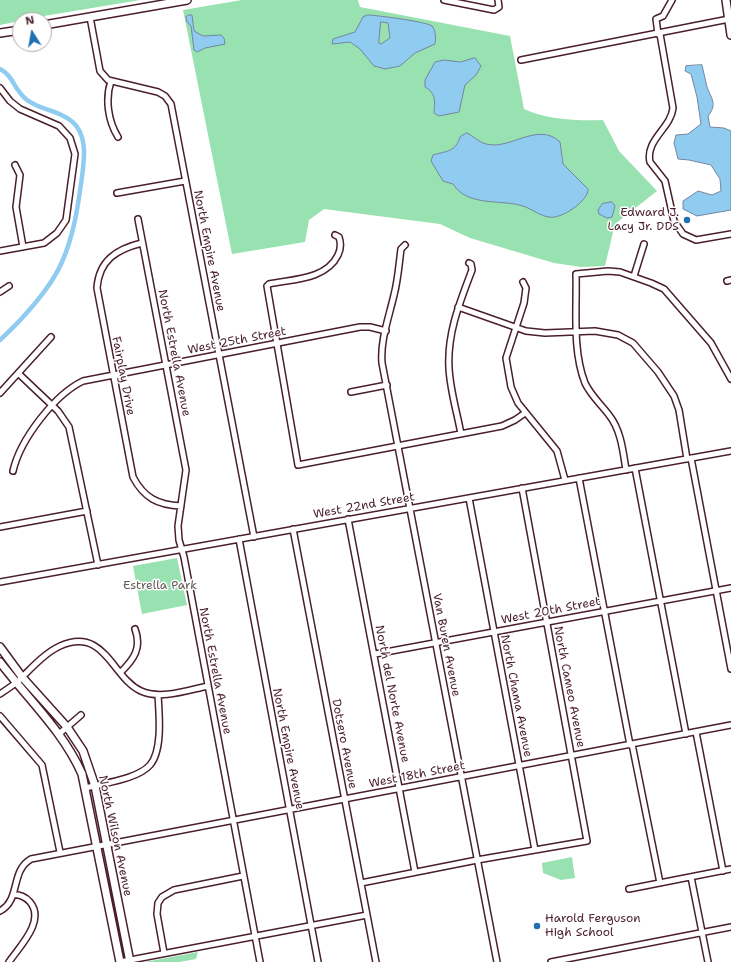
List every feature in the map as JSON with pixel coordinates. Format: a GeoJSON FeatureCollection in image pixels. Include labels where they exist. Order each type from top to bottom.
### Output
{"type":"FeatureCollection","features":[{"type":"Feature","properties":{"kind":"main road"},"geometry":{"type":"LineString","coordinates":[[52,24],[187,0]]}},
{"type":"Feature","properties":{"kind":"main road"},"geometry":{"type":"LineString","coordinates":[[726,0],[731,35]]}},
{"type":"Feature","properties":{"kind":"main road"},"geometry":{"type":"LineString","coordinates":[[0,33],[12,31]]}},
{"type":"Feature","properties":{"kind":"main road","name":"North Wilson Avenue"},"geometry":{"type":"LineString","coordinates":[[0,647],[22,677],[67,727],[83,751],[95,786],[129,961]]}},
{"type":"Feature","properties":{"kind":"main road","name":"North Wilson Avenue"},"geometry":{"type":"LineString","coordinates":[[0,662],[60,734],[76,759],[86,788],[120,962]]}},
{"type":"Feature","properties":{"kind":"street"},"geometry":{"type":"LineString","coordinates":[[444,0],[494,10],[499,7],[498,0]]}},
{"type":"Feature","properties":{"kind":"street"},"geometry":{"type":"LineString","coordinates":[[672,0],[663,16],[656,19],[673,108],[669,119],[650,148],[650,162],[665,181],[674,221],[683,234],[696,240],[731,234]]}},
{"type":"Feature","properties":{"kind":"street"},"geometry":{"type":"LineString","coordinates":[[90,17],[100,71],[111,81],[107,99],[112,127],[118,137]]}},
{"type":"Feature","properties":{"kind":"street"},"geometry":{"type":"LineString","coordinates":[[521,60],[729,19]]}},
{"type":"Feature","properties":{"kind":"street","name":"North Empire Avenue"},"geometry":{"type":"LineString","coordinates":[[111,81],[154,90],[168,99],[172,108],[254,537]]}},
{"type":"Feature","properties":{"kind":"street"},"geometry":{"type":"LineString","coordinates":[[0,88],[10,101],[20,109],[60,126],[70,138],[75,154],[66,220],[61,228],[44,243],[0,251]]}},
{"type":"Feature","properties":{"kind":"street"},"geometry":{"type":"LineString","coordinates":[[16,165],[20,175],[16,208],[23,247]]}},
{"type":"Feature","properties":{"kind":"street"},"geometry":{"type":"LineString","coordinates":[[117,193],[185,181]]}},
{"type":"Feature","properties":{"kind":"street","name":"North Estrella Avenue"},"geometry":{"type":"LineString","coordinates":[[138,219],[186,470],[178,534],[260,962]]}},
{"type":"Feature","properties":{"kind":"street"},"geometry":{"type":"LineString","coordinates":[[335,235],[339,237],[341,242],[339,253],[325,269],[314,275],[267,285],[298,465],[502,426],[516,420],[525,412]]}},
{"type":"Feature","properties":{"kind":"street","name":"Fairplay Drive"},"geometry":{"type":"LineString","coordinates":[[142,243],[124,248],[114,253],[102,268],[97,281],[98,294],[131,470],[138,486],[147,497],[167,505],[181,506]]}},
{"type":"Feature","properties":{"kind":"street"},"geometry":{"type":"LineString","coordinates":[[634,276],[644,244]]}},
{"type":"Feature","properties":{"kind":"street","name":"Van Buren Avenue"},"geometry":{"type":"LineString","coordinates":[[405,246],[401,249],[396,290],[386,331],[382,358],[497,962]]}},
{"type":"Feature","properties":{"kind":"street"},"geometry":{"type":"LineString","coordinates":[[461,434],[451,382],[449,360],[452,330],[458,307],[472,270],[471,264],[469,263]]}},
{"type":"Feature","properties":{"kind":"street"},"geometry":{"type":"LineString","coordinates":[[626,470],[616,425],[593,397],[583,378],[577,331],[576,274],[614,271],[634,276],[668,293],[711,343],[731,379]]}},
{"type":"Feature","properties":{"kind":"street"},"geometry":{"type":"LineString","coordinates":[[523,282],[526,292],[507,362],[514,394],[525,412],[557,451],[565,480]]}},
{"type":"Feature","properties":{"kind":"street"},"geometry":{"type":"LineString","coordinates":[[0,292],[9,286]]}},
{"type":"Feature","properties":{"kind":"street"},"geometry":{"type":"LineString","coordinates":[[458,307],[516,328],[536,332],[595,330],[618,335],[633,344],[654,367],[666,383],[677,403],[731,669]]}},
{"type":"Feature","properties":{"kind":"street","name":"West 25th Street"},"geometry":{"type":"LineString","coordinates":[[13,471],[15,464],[40,419],[78,383],[360,327],[370,327],[386,331]]}},
{"type":"Feature","properties":{"kind":"street"},"geometry":{"type":"LineString","coordinates":[[0,393],[19,374],[51,337]]}},
{"type":"Feature","properties":{"kind":"street"},"geometry":{"type":"LineString","coordinates":[[19,374],[52,406],[69,427],[98,565]]}},
{"type":"Feature","properties":{"kind":"street"},"geometry":{"type":"LineString","coordinates":[[351,392],[386,385]]}},
{"type":"Feature","properties":{"kind":"street","name":"West 22nd Street"},"geometry":{"type":"LineString","coordinates":[[0,582],[731,451]]}},
{"type":"Feature","properties":{"kind":"street"},"geometry":{"type":"LineString","coordinates":[[635,468],[686,734]]}},
{"type":"Feature","properties":{"kind":"street"},"geometry":{"type":"LineString","coordinates":[[579,478],[604,612],[660,883]]}},
{"type":"Feature","properties":{"kind":"street","name":"North Cameo Avenue"},"geometry":{"type":"LineString","coordinates":[[522,488],[587,841],[536,850]]}},
{"type":"Feature","properties":{"kind":"street","name":"North Chama Avenue"},"geometry":{"type":"LineString","coordinates":[[469,498],[536,850]]}},
{"type":"Feature","properties":{"kind":"street"},"geometry":{"type":"LineString","coordinates":[[0,528],[87,511]]}},
{"type":"Feature","properties":{"kind":"street","name":"North del Norte Avenue"},"geometry":{"type":"LineString","coordinates":[[348,519],[375,654],[415,872]]}},
{"type":"Feature","properties":{"kind":"street","name":"Dotsero Avenue"},"geometry":{"type":"LineString","coordinates":[[293,529],[376,962]]}},
{"type":"Feature","properties":{"kind":"street","name":"North Empire Avenue"},"geometry":{"type":"LineString","coordinates":[[238,539],[318,962]]}},
{"type":"Feature","properties":{"kind":"street","name":"West 20th Street"},"geometry":{"type":"LineString","coordinates":[[375,654],[731,588]]}},
{"type":"Feature","properties":{"kind":"street"},"geometry":{"type":"LineString","coordinates":[[121,672],[131,662],[137,651],[138,640],[135,629]]}},
{"type":"Feature","properties":{"kind":"street"},"geometry":{"type":"LineString","coordinates":[[0,694],[16,683],[54,649],[66,644],[79,642],[86,643],[101,651],[140,691],[158,695],[208,686]]}},
{"type":"Feature","properties":{"kind":"street"},"geometry":{"type":"LineString","coordinates":[[86,788],[126,778],[142,771],[150,765],[155,756],[158,743],[158,695]]}},
{"type":"Feature","properties":{"kind":"street"},"geometry":{"type":"LineString","coordinates":[[60,734],[81,715]]}},
{"type":"Feature","properties":{"kind":"street"},"geometry":{"type":"LineString","coordinates":[[0,716],[42,765],[60,852]]}},
{"type":"Feature","properties":{"kind":"street","name":"West 18th Street"},"geometry":{"type":"LineString","coordinates":[[98,845],[731,725]]}},
{"type":"Feature","properties":{"kind":"street"},"geometry":{"type":"LineString","coordinates":[[696,732],[723,870]]}},
{"type":"Feature","properties":{"kind":"street"},"geometry":{"type":"LineString","coordinates":[[0,911],[8,906],[13,895],[19,871],[26,862],[31,859],[60,852],[98,845]]}},
{"type":"Feature","properties":{"kind":"street"},"geometry":{"type":"LineString","coordinates":[[361,883],[536,850]]}},
{"type":"Feature","properties":{"kind":"street"},"geometry":{"type":"LineString","coordinates":[[628,889],[731,869]]}},
{"type":"Feature","properties":{"kind":"street"},"geometry":{"type":"LineString","coordinates":[[164,953],[157,914],[158,902],[162,897],[174,890],[243,876]]}},
{"type":"Feature","properties":{"kind":"street"},"geometry":{"type":"LineString","coordinates":[[691,877],[708,962]]}},
{"type":"Feature","properties":{"kind":"street"},"geometry":{"type":"LineString","coordinates":[[9,962],[32,929],[35,918],[31,903],[24,898],[13,895]]}},
{"type":"Feature","properties":{"kind":"street"},"geometry":{"type":"LineString","coordinates":[[120,962],[255,935],[367,915]]}},
{"type":"Feature","properties":{"kind":"street"},"geometry":{"type":"LineString","coordinates":[[551,962],[731,927]]}},
{"type":"Feature","properties":{"kind":"green space"},"geometry":{"type":"Polygon","coordinates":[[[0,0],[140,0],[52,15],[52,12],[12,12],[12,23],[0,25],[0,0]]]}},
{"type":"Feature","properties":{"kind":"green space"},"geometry":{"type":"Polygon","coordinates":[[[242,0],[358,0],[360,7],[510,36],[524,109],[553,118],[603,120],[619,151],[657,191],[615,224],[605,266],[581,267],[554,263],[470,238],[440,224],[324,209],[309,220],[305,242],[232,254],[183,10],[242,0]]]}},
{"type":"Feature","properties":{"kind":"green space","name":"Estrella Park"},"geometry":{"type":"Polygon","coordinates":[[[177,558],[187,605],[142,614],[133,566],[177,558]]]}},
{"type":"Feature","properties":{"kind":"green space"},"geometry":{"type":"Polygon","coordinates":[[[572,857],[575,878],[561,880],[543,873],[542,863],[572,857]]]}},
{"type":"Feature","properties":{"kind":"green space"},"geometry":{"type":"Polygon","coordinates":[[[198,952],[196,959],[179,962],[145,962],[198,952]]]}},
{"type":"Feature","properties":{"kind":"water"},"geometry":{"type":"Polygon","coordinates":[[[192,15],[194,31],[203,36],[221,35],[224,38],[225,44],[205,48],[197,52],[194,50],[191,26],[187,22],[186,17],[192,15]]]}},
{"type":"Feature","properties":{"kind":"water"},"geometry":{"type":"Polygon","coordinates":[[[368,15],[381,16],[428,24],[432,26],[434,30],[436,37],[435,44],[415,53],[400,66],[385,69],[374,66],[360,49],[350,42],[332,44],[333,39],[355,32],[363,17],[368,15]],[[381,22],[379,43],[381,44],[390,38],[388,23],[381,22]]]}},
{"type":"Feature","properties":{"kind":"water"},"geometry":{"type":"Polygon","coordinates":[[[475,58],[481,66],[476,75],[465,85],[459,112],[439,116],[434,113],[434,98],[429,89],[425,87],[425,80],[435,62],[444,60],[460,62],[475,58]]]}},
{"type":"Feature","properties":{"kind":"water"},"geometry":{"type":"Polygon","coordinates":[[[702,65],[707,87],[713,101],[713,108],[708,116],[710,127],[724,128],[731,131],[731,210],[697,216],[683,209],[683,201],[698,191],[712,195],[721,191],[720,179],[711,165],[678,159],[674,143],[676,135],[688,134],[701,124],[697,97],[691,74],[685,71],[686,66],[702,65]]]}},
{"type":"Feature","properties":{"kind":"water"},"geometry":{"type":"Polygon","coordinates":[[[467,133],[483,143],[493,145],[502,144],[532,135],[542,134],[551,136],[560,142],[563,164],[588,189],[587,194],[584,199],[573,209],[560,216],[554,217],[542,215],[523,206],[485,201],[467,196],[459,191],[453,184],[443,181],[431,161],[433,155],[446,152],[456,146],[460,137],[467,133]]]}},
{"type":"Feature","properties":{"kind":"water"},"geometry":{"type":"Polygon","coordinates":[[[612,202],[615,206],[612,217],[607,218],[599,214],[598,210],[602,204],[612,202]]]}},
{"type":"Feature","properties":{"kind":"waterway"},"geometry":{"type":"LineString","coordinates":[[0,69],[8,75],[22,96],[27,100],[39,107],[60,114],[72,122],[80,132],[84,144],[79,199],[70,241],[62,262],[51,282],[35,304],[0,340]]}},
{"type":"Feature","properties":{"kind":"place","name":"Edward J. Lacy Jr. DDS"},"geometry":{"type":"Point","coordinates":[687,220]}},
{"type":"Feature","properties":{"kind":"place","name":"Harold Ferguson High School"},"geometry":{"type":"Point","coordinates":[537,926]}}]}
